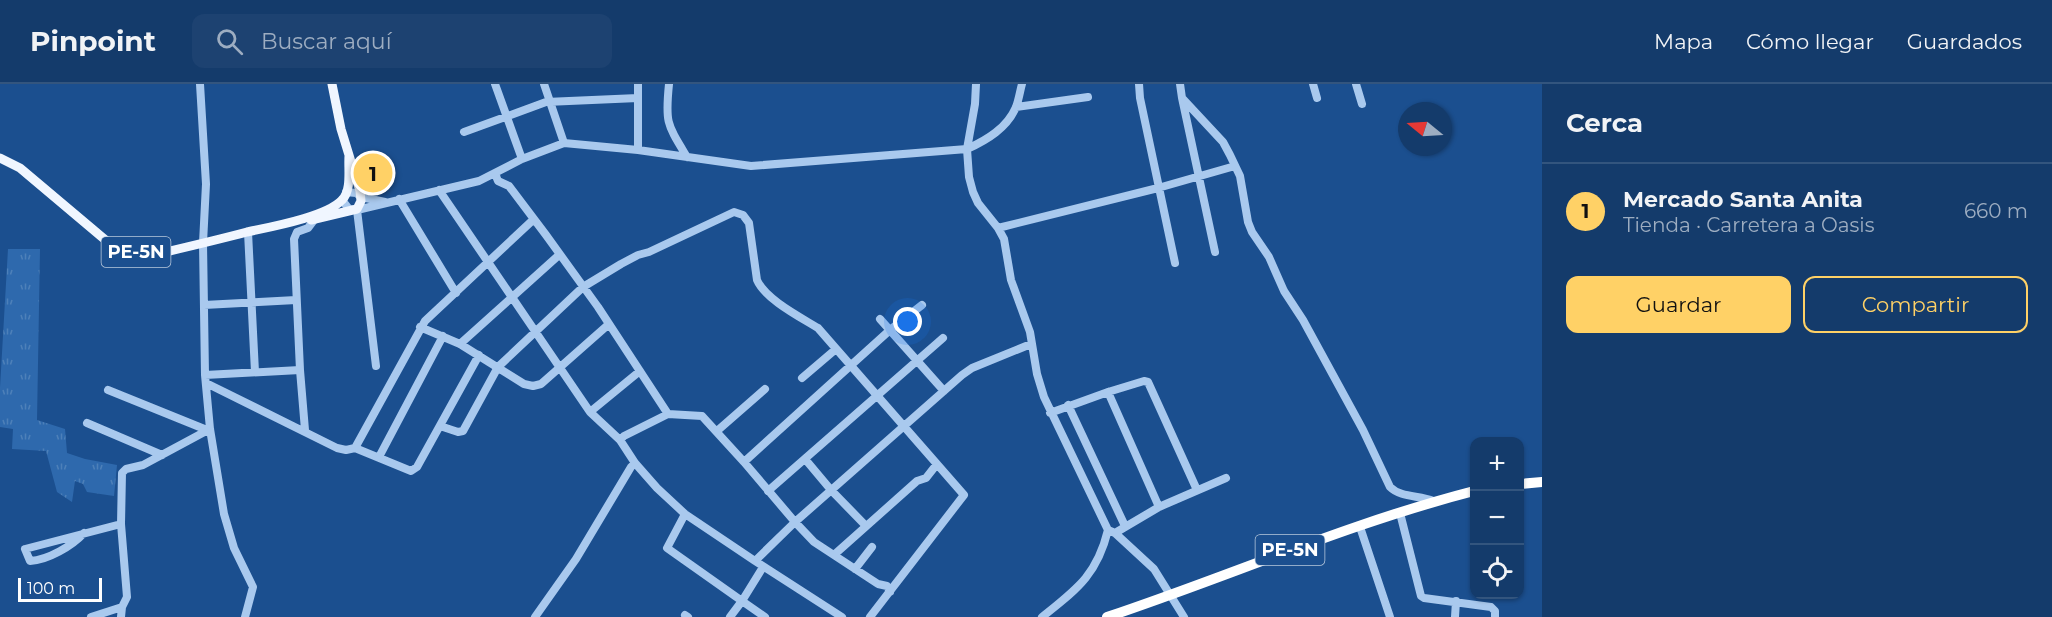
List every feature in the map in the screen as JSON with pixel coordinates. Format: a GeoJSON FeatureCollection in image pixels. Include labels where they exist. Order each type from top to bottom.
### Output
{"type":"FeatureCollection","features":[{"type":"Feature","properties":{"kind":"highway"},"geometry":{"type":"LineString","coordinates":[[1524,484],[1542,483]]}},
{"type":"Feature","properties":{"kind":"highway","name":"PE-5N"},"geometry":{"type":"LineString","coordinates":[[1107,617],[1172,595],[1301,545],[1433,501],[1470,492]]}},
{"type":"Feature","properties":{"kind":"main road"},"geometry":{"type":"LineString","coordinates":[[332,84],[341,129],[361,197],[359,206],[355,210]]}},
{"type":"Feature","properties":{"kind":"main road"},"geometry":{"type":"LineString","coordinates":[[344,196],[349,156]]}},
{"type":"Feature","properties":{"kind":"main road","name":"PE-5N"},"geometry":{"type":"LineString","coordinates":[[0,158],[20,168],[108,243],[148,254],[157,254],[300,220],[326,210],[344,196]]}},
{"type":"Feature","properties":{"kind":"main road","name":"PE-5N"},"geometry":{"type":"LineString","coordinates":[[300,220],[314,220],[355,210]]}},
{"type":"Feature","properties":{"kind":"street"},"geometry":{"type":"LineString","coordinates":[[200,84],[206,184],[203,243],[208,429],[224,514],[234,548],[253,586],[245,617]]}},
{"type":"Feature","properties":{"kind":"street"},"geometry":{"type":"LineString","coordinates":[[495,84],[522,159]]}},
{"type":"Feature","properties":{"kind":"street"},"geometry":{"type":"LineString","coordinates":[[544,84],[564,143]]}},
{"type":"Feature","properties":{"kind":"street"},"geometry":{"type":"LineString","coordinates":[[638,84],[638,150]]}},
{"type":"Feature","properties":{"kind":"street"},"geometry":{"type":"LineString","coordinates":[[669,84],[667,120],[687,157]]}},
{"type":"Feature","properties":{"kind":"street"},"geometry":{"type":"LineString","coordinates":[[976,84],[975,104],[966,149],[972,192],[998,228],[1008,251],[1011,279],[1030,332],[1037,374],[1050,412],[1112,531],[1154,568],[1184,617]]}},
{"type":"Feature","properties":{"kind":"street"},"geometry":{"type":"LineString","coordinates":[[387,202],[361,197],[356,193],[344,196],[345,205],[355,210],[479,182],[522,159],[564,143],[638,150],[751,166],[966,149],[999,130],[1009,120],[1016,107],[1022,84]]}},
{"type":"Feature","properties":{"kind":"street"},"geometry":{"type":"LineString","coordinates":[[1139,84],[1158,188],[1175,263]]}},
{"type":"Feature","properties":{"kind":"street"},"geometry":{"type":"LineString","coordinates":[[1180,84],[1197,176],[1215,252]]}},
{"type":"Feature","properties":{"kind":"street"},"geometry":{"type":"LineString","coordinates":[[1313,84],[1317,98]]}},
{"type":"Feature","properties":{"kind":"street"},"geometry":{"type":"LineString","coordinates":[[1356,84],[1362,104]]}},
{"type":"Feature","properties":{"kind":"street"},"geometry":{"type":"LineString","coordinates":[[1016,107],[1088,97]]}},
{"type":"Feature","properties":{"kind":"street"},"geometry":{"type":"LineString","coordinates":[[464,132],[546,102],[638,98]]}},
{"type":"Feature","properties":{"kind":"street"},"geometry":{"type":"LineString","coordinates":[[1182,98],[1223,142],[1240,176],[1248,222],[1252,232],[1269,257],[1284,291],[1303,320],[1364,430],[1390,487],[1397,493],[1425,497],[1433,501]]}},
{"type":"Feature","properties":{"kind":"street"},"geometry":{"type":"LineString","coordinates":[[998,228],[1235,166]]}},
{"type":"Feature","properties":{"kind":"street"},"geometry":{"type":"LineString","coordinates":[[497,172],[498,181],[509,186],[534,219],[609,324],[668,414]]}},
{"type":"Feature","properties":{"kind":"street"},"geometry":{"type":"LineString","coordinates":[[439,190],[590,412],[620,440],[635,463],[657,488],[685,514],[842,617]]}},
{"type":"Feature","properties":{"kind":"street"},"geometry":{"type":"LineString","coordinates":[[399,199],[456,293]]}},
{"type":"Feature","properties":{"kind":"street"},"geometry":{"type":"LineString","coordinates":[[355,210],[376,366]]}},
{"type":"Feature","properties":{"kind":"street"},"geometry":{"type":"LineString","coordinates":[[440,426],[458,432],[463,431],[498,367],[583,287],[639,255],[734,212],[740,213],[747,218],[749,223],[760,288],[818,328],[903,427],[963,492],[963,497],[870,617]]}},
{"type":"Feature","properties":{"kind":"street"},"geometry":{"type":"LineString","coordinates":[[356,448],[420,327],[534,219]]}},
{"type":"Feature","properties":{"kind":"street"},"geometry":{"type":"LineString","coordinates":[[305,430],[296,300],[295,234],[308,228],[314,220]]}},
{"type":"Feature","properties":{"kind":"street"},"geometry":{"type":"LineString","coordinates":[[248,232],[255,372]]}},
{"type":"Feature","properties":{"kind":"street"},"geometry":{"type":"LineString","coordinates":[[460,344],[559,255]]}},
{"type":"Feature","properties":{"kind":"street"},"geometry":{"type":"LineString","coordinates":[[204,305],[296,300]]}},
{"type":"Feature","properties":{"kind":"street"},"geometry":{"type":"LineString","coordinates":[[744,462],[890,330],[922,305]]}},
{"type":"Feature","properties":{"kind":"street"},"geometry":{"type":"LineString","coordinates":[[880,319],[944,391]]}},
{"type":"Feature","properties":{"kind":"street"},"geometry":{"type":"LineString","coordinates":[[420,327],[460,344],[524,384],[533,386],[541,384],[609,324]]}},
{"type":"Feature","properties":{"kind":"street"},"geometry":{"type":"LineString","coordinates":[[379,457],[442,336]]}},
{"type":"Feature","properties":{"kind":"street"},"geometry":{"type":"LineString","coordinates":[[768,491],[943,338]]}},
{"type":"Feature","properties":{"kind":"street"},"geometry":{"type":"LineString","coordinates":[[755,561],[795,522],[972,368],[1031,344]]}},
{"type":"Feature","properties":{"kind":"street"},"geometry":{"type":"LineString","coordinates":[[802,378],[836,349]]}},
{"type":"Feature","properties":{"kind":"street"},"geometry":{"type":"LineString","coordinates":[[206,379],[235,399],[305,430],[341,449],[356,448],[407,471],[415,469],[479,355]]}},
{"type":"Feature","properties":{"kind":"street"},"geometry":{"type":"LineString","coordinates":[[206,379],[255,372],[300,370]]}},
{"type":"Feature","properties":{"kind":"street"},"geometry":{"type":"LineString","coordinates":[[590,412],[640,371]]}},
{"type":"Feature","properties":{"kind":"street"},"geometry":{"type":"LineString","coordinates":[[1050,412],[1144,381],[1150,384],[1197,490]]}},
{"type":"Feature","properties":{"kind":"street"},"geometry":{"type":"LineString","coordinates":[[717,431],[765,389]]}},
{"type":"Feature","properties":{"kind":"street"},"geometry":{"type":"LineString","coordinates":[[108,390],[208,429]]}},
{"type":"Feature","properties":{"kind":"street"},"geometry":{"type":"LineString","coordinates":[[1108,392],[1159,507]]}},
{"type":"Feature","properties":{"kind":"street"},"geometry":{"type":"LineString","coordinates":[[1068,405],[1125,526]]}},
{"type":"Feature","properties":{"kind":"street"},"geometry":{"type":"LineString","coordinates":[[620,440],[668,414],[699,415],[717,431],[814,542],[878,584],[887,586],[890,592]]}},
{"type":"Feature","properties":{"kind":"street"},"geometry":{"type":"LineString","coordinates":[[87,423],[162,455]]}},
{"type":"Feature","properties":{"kind":"street"},"geometry":{"type":"LineString","coordinates":[[121,617],[122,607],[127,597],[121,524],[123,471],[143,465],[208,429]]}},
{"type":"Feature","properties":{"kind":"street"},"geometry":{"type":"LineString","coordinates":[[805,459],[866,526]]}},
{"type":"Feature","properties":{"kind":"street"},"geometry":{"type":"LineString","coordinates":[[536,617],[576,559],[635,463]]}},
{"type":"Feature","properties":{"kind":"street"},"geometry":{"type":"LineString","coordinates":[[835,554],[917,481],[926,478],[937,464]]}},
{"type":"Feature","properties":{"kind":"street"},"geometry":{"type":"LineString","coordinates":[[1042,617],[1072,592],[1093,569],[1112,531],[1159,507],[1226,478]]}},
{"type":"Feature","properties":{"kind":"street"},"geometry":{"type":"LineString","coordinates":[[1400,513],[1420,594],[1424,598],[1491,607],[1495,611],[1495,617]]}},
{"type":"Feature","properties":{"kind":"street"},"geometry":{"type":"LineString","coordinates":[[685,514],[667,548],[765,617]]}},
{"type":"Feature","properties":{"kind":"street"},"geometry":{"type":"LineString","coordinates":[[84,533],[78,540],[37,561],[30,561],[27,556],[25,549],[84,533],[121,524]]}},
{"type":"Feature","properties":{"kind":"street"},"geometry":{"type":"LineString","coordinates":[[1360,527],[1390,617]]}},
{"type":"Feature","properties":{"kind":"street"},"geometry":{"type":"LineString","coordinates":[[855,569],[872,547]]}},
{"type":"Feature","properties":{"kind":"street"},"geometry":{"type":"LineString","coordinates":[[730,617],[763,567]]}},
{"type":"Feature","properties":{"kind":"street"},"geometry":{"type":"LineString","coordinates":[[1455,617],[1456,601]]}},
{"type":"Feature","properties":{"kind":"street"},"geometry":{"type":"LineString","coordinates":[[91,617],[122,607]]}},
{"type":"Feature","properties":{"kind":"green space"},"geometry":{"type":"Polygon","coordinates":[[[8,249],[40,249],[37,420],[65,429],[67,453],[117,465],[114,496],[87,492],[83,484],[75,481],[72,502],[57,492],[46,451],[12,449],[13,429],[0,427],[8,249]]]}},
{"type":"Feature","properties":{"kind":"place","name":"Mercado Santa Anita"},"geometry":{"type":"Point","coordinates":[373,173]}}]}
